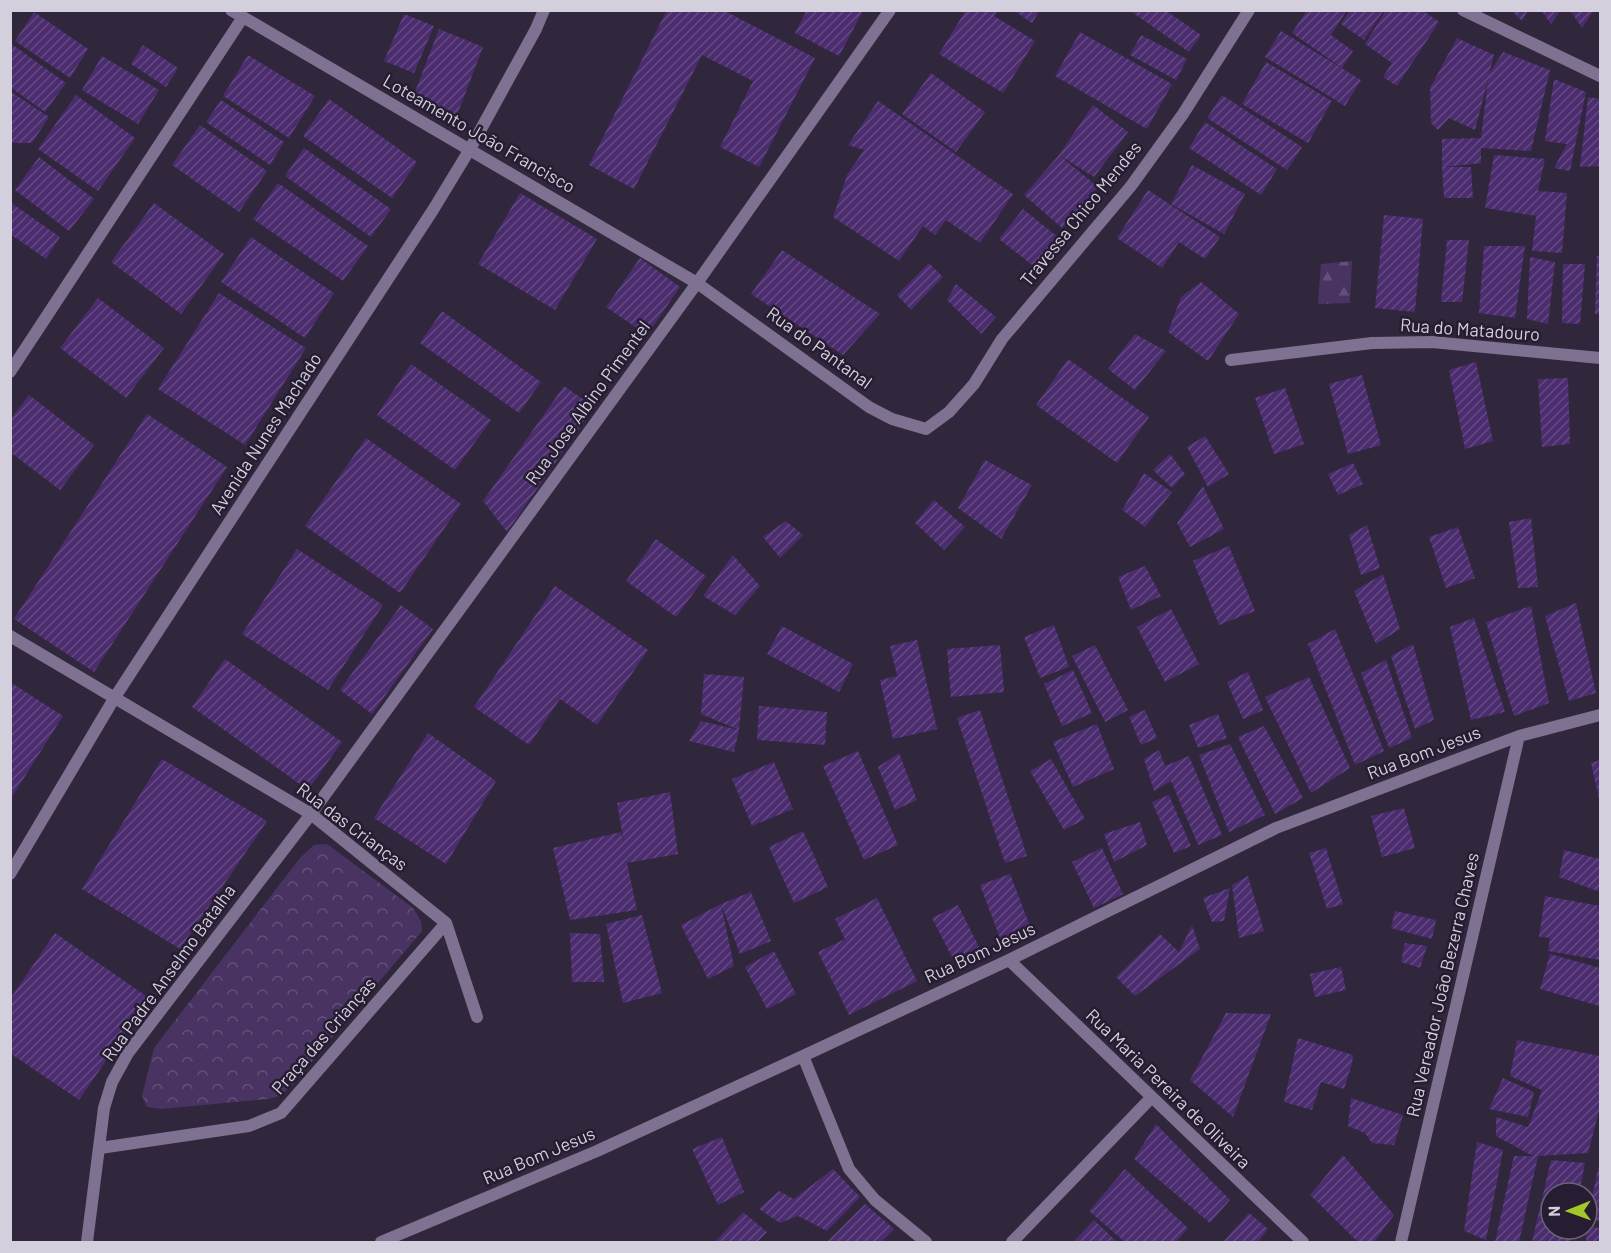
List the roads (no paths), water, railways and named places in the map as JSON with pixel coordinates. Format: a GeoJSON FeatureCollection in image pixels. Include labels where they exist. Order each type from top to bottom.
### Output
{"type":"FeatureCollection","features":[{"type":"Feature","properties":{"kind":"street","name":"Loteamento João Francisco"},"geometry":{"type":"LineString","coordinates":[[231,10],[697,283]]}},
{"type":"Feature","properties":{"kind":"street","name":"Avenida Nunes Machado"},"geometry":{"type":"LineString","coordinates":[[10,874],[115,697],[470,149],[536,30],[544,10]]}},
{"type":"Feature","properties":{"kind":"street","name":"Rua Jose Albino Pimentel"},"geometry":{"type":"LineString","coordinates":[[311,814],[697,283],[890,10]]}},
{"type":"Feature","properties":{"kind":"street","name":"Travessa Chico Mendes"},"geometry":{"type":"LineString","coordinates":[[926,429],[949,412],[974,384],[1002,339],[1131,186],[1183,114],[1249,10]]}},
{"type":"Feature","properties":{"kind":"street"},"geometry":{"type":"LineString","coordinates":[[1462,10],[1600,76]]}},
{"type":"Feature","properties":{"kind":"street"},"geometry":{"type":"LineString","coordinates":[[10,372],[243,17]]}},
{"type":"Feature","properties":{"kind":"street","name":"Rua do Pantanal"},"geometry":{"type":"LineString","coordinates":[[697,283],[869,407],[892,419],[926,429]]}},
{"type":"Feature","properties":{"kind":"street","name":"Rua do Matadouro"},"geometry":{"type":"LineString","coordinates":[[1231,360],[1372,343],[1432,342],[1600,358]]}},
{"type":"Feature","properties":{"kind":"street","name":"Rua das Crianças"},"geometry":{"type":"LineString","coordinates":[[10,636],[311,814],[446,923]]}},
{"type":"Feature","properties":{"kind":"street","name":"Rua Bom Jesus"},"geometry":{"type":"LineString","coordinates":[[381,1242],[597,1151],[803,1056],[1009,960],[1276,828],[1519,736],[1600,715]]}},
{"type":"Feature","properties":{"kind":"street","name":"Rua Vereador João Bezerra Chaves"},"geometry":{"type":"LineString","coordinates":[[1401,1242],[1519,736]]}},
{"type":"Feature","properties":{"kind":"street","name":"Rua Padre Anselmo Batalha"},"geometry":{"type":"LineString","coordinates":[[87,1242],[104,1108],[112,1082],[128,1053],[311,814]]}},
{"type":"Feature","properties":{"kind":"street"},"geometry":{"type":"LineString","coordinates":[[446,923],[477,1017]]}},
{"type":"Feature","properties":{"kind":"street","name":"Praça das Crianças"},"geometry":{"type":"LineString","coordinates":[[100,1148],[249,1126],[281,1113],[446,923]]}},
{"type":"Feature","properties":{"kind":"street","name":"Rua Maria Pereira de Oliveira"},"geometry":{"type":"LineString","coordinates":[[1009,960],[1303,1242]]}},
{"type":"Feature","properties":{"kind":"street"},"geometry":{"type":"LineString","coordinates":[[803,1056],[849,1169],[875,1200],[926,1242]]}},
{"type":"Feature","properties":{"kind":"street"},"geometry":{"type":"LineString","coordinates":[[1012,1242],[1151,1098]]}}]}
